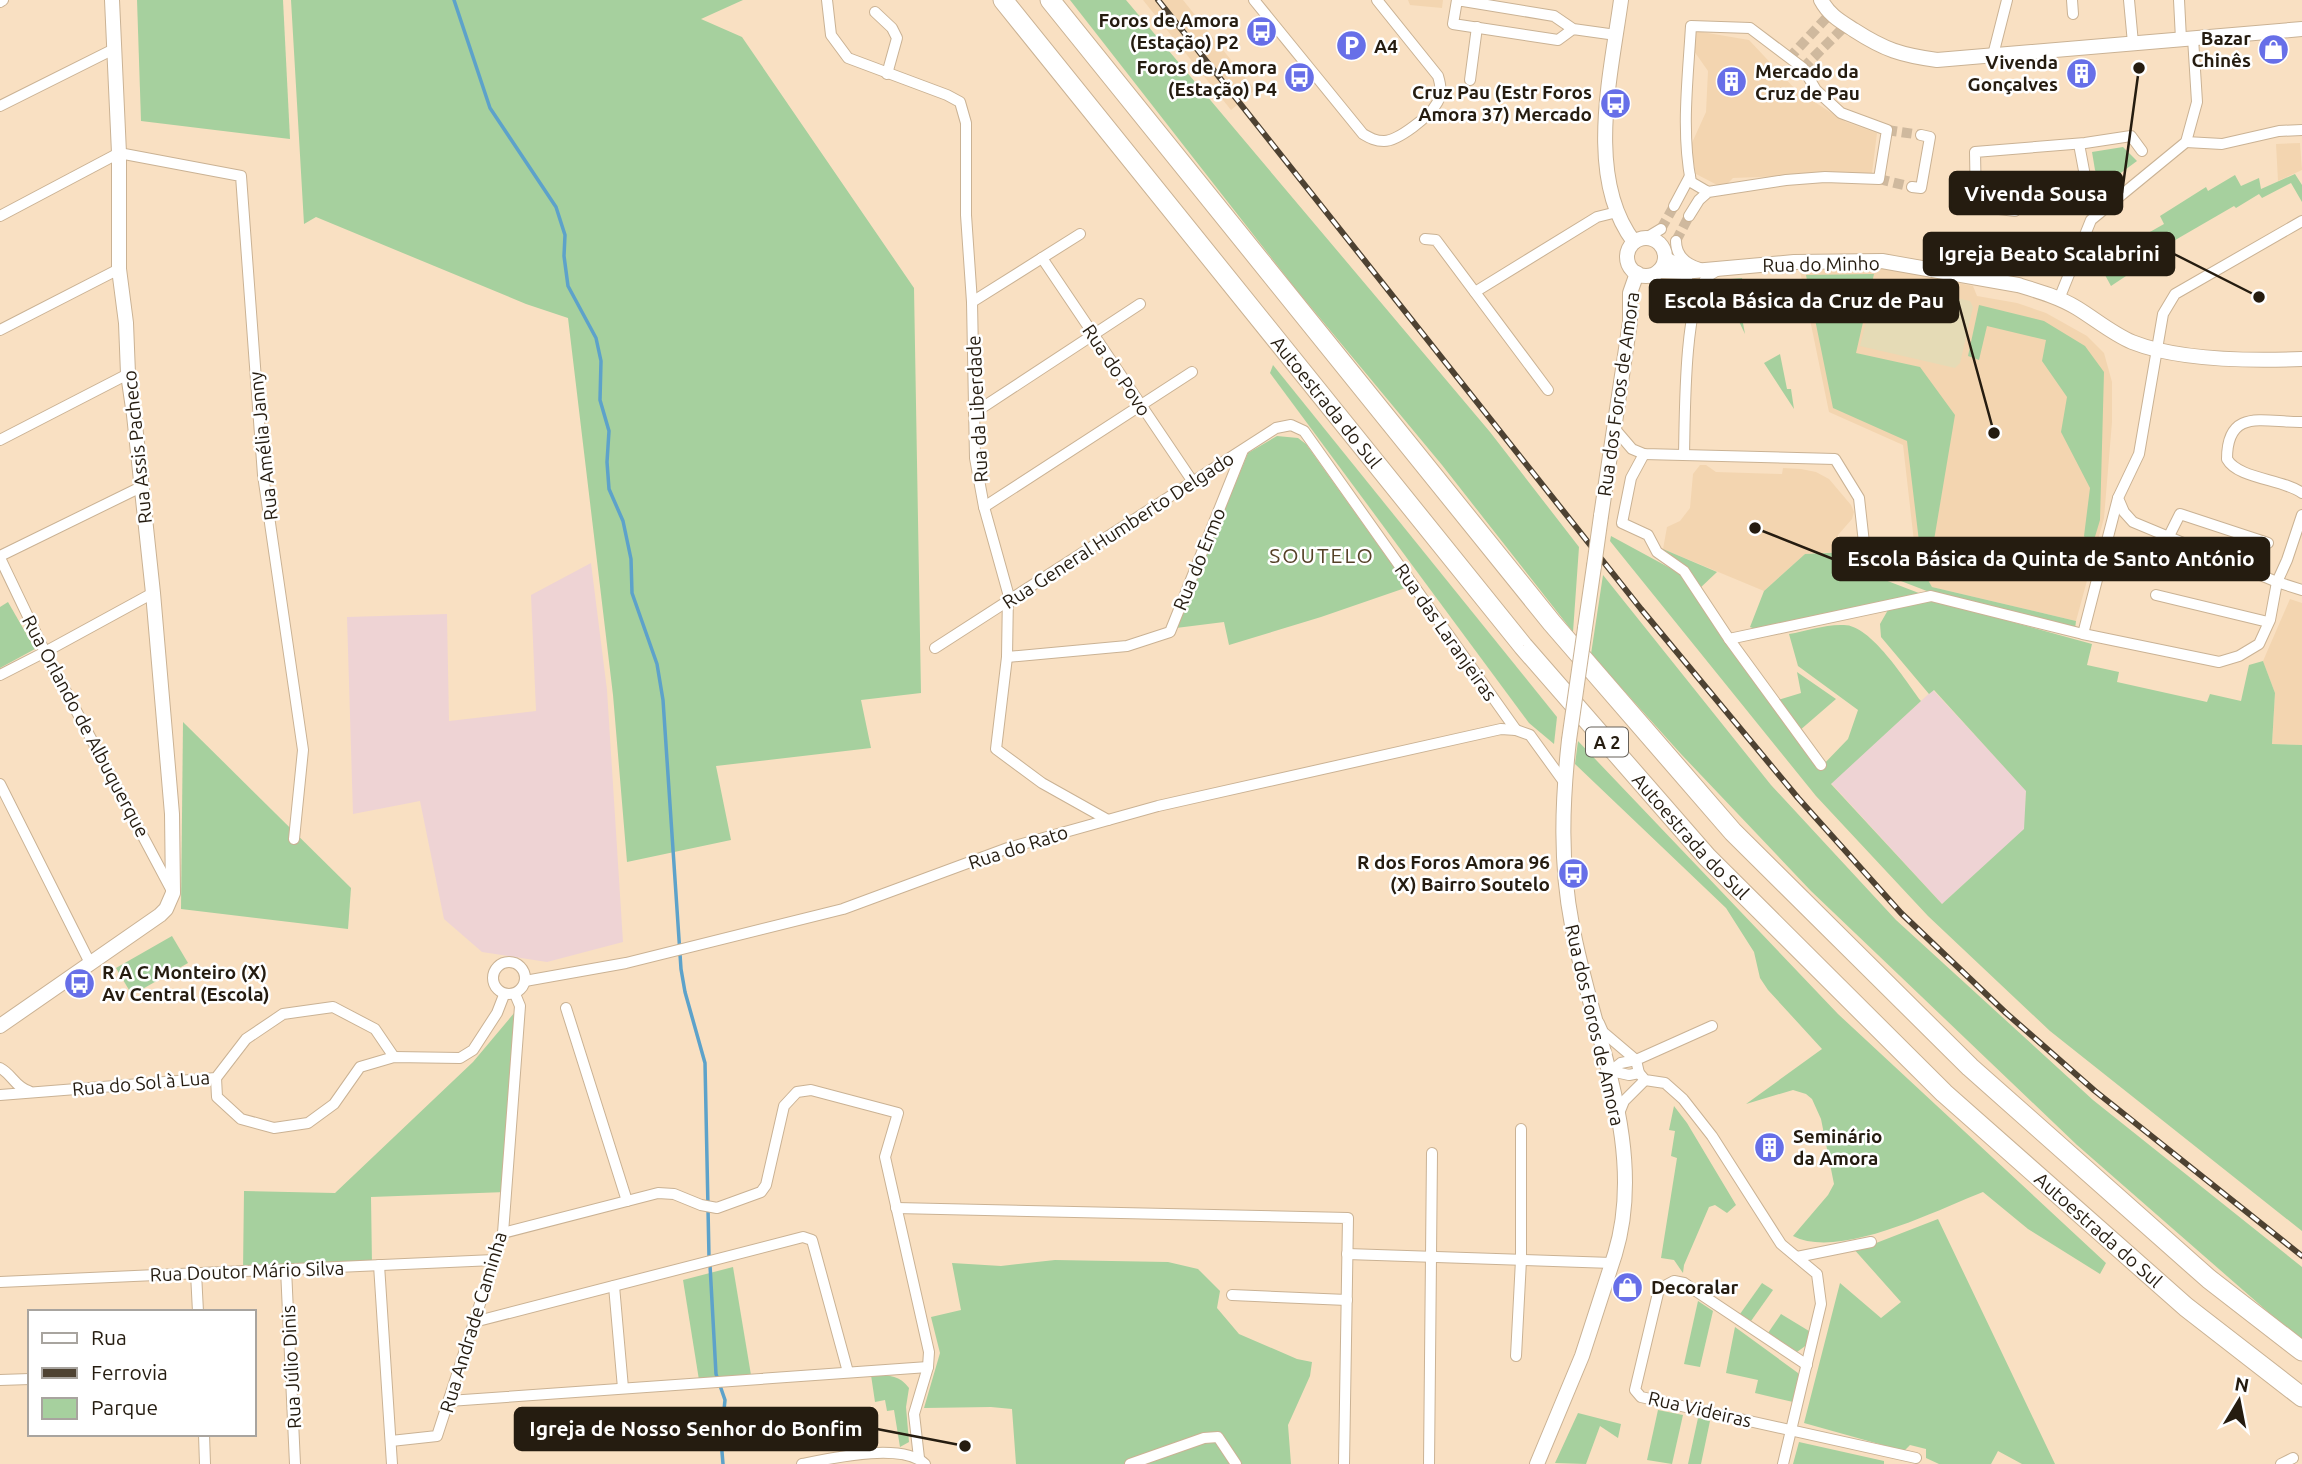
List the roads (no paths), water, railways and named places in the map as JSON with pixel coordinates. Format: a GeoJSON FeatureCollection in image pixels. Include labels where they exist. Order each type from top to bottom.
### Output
{"type":"FeatureCollection","features":[{"type":"Feature","properties":{"kind":"highway","name":"Autoestrada do Sul"},"geometry":{"type":"LineString","coordinates":[[1003,0],[1524,646],[1707,857],[1944,1093],[2186,1307],[2302,1397]]}},
{"type":"Feature","properties":{"kind":"highway","name":"Autoestrada do Sul"},"geometry":{"type":"LineString","coordinates":[[1050,0],[1552,623],[1733,832],[1969,1067],[2209,1279],[2302,1351]]}},
{"type":"Feature","properties":{"kind":"street","name":"Rua Assis Pacheco"},"geometry":{"type":"LineString","coordinates":[[113,0],[119,153],[119,269],[153,593],[172,814],[173,893]]}},
{"type":"Feature","properties":{"kind":"street"},"geometry":{"type":"LineString","coordinates":[[827,0],[831,35],[848,58],[887,74],[897,38],[892,28],[875,12]]}},
{"type":"Feature","properties":{"kind":"street"},"geometry":{"type":"LineString","coordinates":[[1254,0],[1363,134],[1372,140],[1383,141],[1398,138],[1431,111],[1437,103],[1441,84],[1438,76],[1377,0]]}},
{"type":"Feature","properties":{"kind":"street"},"geometry":{"type":"LineString","coordinates":[[1573,29],[1558,40],[1453,24],[1457,0],[1554,16],[1573,29],[1616,35]]}},
{"type":"Feature","properties":{"kind":"street"},"geometry":{"type":"LineString","coordinates":[[1621,0],[1605,131],[1605,154],[1622,227],[1640,240],[1658,241],[1665,256],[1659,271],[1647,276],[1632,270],[1627,259],[1630,247],[1640,240],[1661,229]]}},
{"type":"Feature","properties":{"kind":"street"},"geometry":{"type":"LineString","coordinates":[[1821,0],[1827,12],[1881,47],[1907,56],[1937,60],[2302,29]]}},
{"type":"Feature","properties":{"kind":"street"},"geometry":{"type":"LineString","coordinates":[[1993,55],[2007,0]]}},
{"type":"Feature","properties":{"kind":"street"},"geometry":{"type":"LineString","coordinates":[[2072,0],[2073,14]]}},
{"type":"Feature","properties":{"kind":"street"},"geometry":{"type":"LineString","coordinates":[[2129,0],[2133,43]]}},
{"type":"Feature","properties":{"kind":"street"},"geometry":{"type":"LineString","coordinates":[[2059,299],[2091,220],[2186,142],[2197,102],[2179,0]]}},
{"type":"Feature","properties":{"kind":"street"},"geometry":{"type":"LineString","coordinates":[[1689,216],[1708,192],[1825,177],[1879,179],[1887,130],[1841,113],[1816,90],[1803,68],[1750,28],[1691,26],[1686,125],[1690,176],[1691,182],[1708,192]]}},
{"type":"Feature","properties":{"kind":"street"},"geometry":{"type":"LineString","coordinates":[[1470,80],[1477,27]]}},
{"type":"Feature","properties":{"kind":"street"},"geometry":{"type":"LineString","coordinates":[[0,106],[116,48]]}},
{"type":"Feature","properties":{"kind":"street","name":"Rua da Liberdade"},"geometry":{"type":"LineString","coordinates":[[887,74],[960,102],[966,123],[966,215],[972,302],[975,458],[984,508],[1008,593],[1007,657],[996,749],[1042,783],[1108,820]]}},
{"type":"Feature","properties":{"kind":"street"},"geometry":{"type":"LineString","coordinates":[[2186,142],[2222,144],[2279,131],[2302,131]]}},
{"type":"Feature","properties":{"kind":"street"},"geometry":{"type":"LineString","coordinates":[[1912,187],[1921,188],[1930,137],[1920,135]]}},
{"type":"Feature","properties":{"kind":"street"},"geometry":{"type":"LineString","coordinates":[[2015,211],[1976,206],[1975,152],[2079,144],[2132,136],[2142,151]]}},
{"type":"Feature","properties":{"kind":"street"},"geometry":{"type":"LineString","coordinates":[[2079,144],[2085,176],[2105,207]]}},
{"type":"Feature","properties":{"kind":"street"},"geometry":{"type":"LineString","coordinates":[[0,216],[119,153]]}},
{"type":"Feature","properties":{"kind":"street","name":"Rua Amélia Janny"},"geometry":{"type":"LineString","coordinates":[[119,153],[241,176],[263,475],[303,750],[294,839]]}},
{"type":"Feature","properties":{"kind":"street"},"geometry":{"type":"LineString","coordinates":[[1674,206],[1690,176]]}},
{"type":"Feature","properties":{"kind":"street"},"geometry":{"type":"LineString","coordinates":[[1475,292],[1597,217],[1617,212]]}},
{"type":"Feature","properties":{"kind":"street"},"geometry":{"type":"LineString","coordinates":[[2083,634],[2118,498],[2139,454],[2163,314],[2175,293],[2302,221]]}},
{"type":"Feature","properties":{"kind":"street"},"geometry":{"type":"LineString","coordinates":[[972,302],[1080,234]]}},
{"type":"Feature","properties":{"kind":"street"},"geometry":{"type":"LineString","coordinates":[[1425,239],[1436,240],[1548,390]]}},
{"type":"Feature","properties":{"kind":"street"},"geometry":{"type":"LineString","coordinates":[[1676,241],[1695,302]]}},
{"type":"Feature","properties":{"kind":"street"},"geometry":{"type":"LineString","coordinates":[[1665,256],[1685,268]]}},
{"type":"Feature","properties":{"kind":"street","name":"Rua do Povo"},"geometry":{"type":"LineString","coordinates":[[1042,258],[1193,482]]}},
{"type":"Feature","properties":{"kind":"street","name":"Rua do Minho"},"geometry":{"type":"LineString","coordinates":[[1659,271],[1794,262],[1882,261],[2018,285],[2059,299],[2130,341],[2157,350],[2239,359],[2302,359]]}},
{"type":"Feature","properties":{"kind":"street"},"geometry":{"type":"LineString","coordinates":[[0,330],[119,269]]}},
{"type":"Feature","properties":{"kind":"street"},"geometry":{"type":"LineString","coordinates":[[1684,454],[1687,361],[1695,302],[1713,269]]}},
{"type":"Feature","properties":{"kind":"street","name":"Rua dos Foros de Amora"},"geometry":{"type":"LineString","coordinates":[[1537,1464],[1582,1356],[1612,1263],[1619,1240],[1624,1184],[1618,1116],[1610,1070],[1578,959],[1566,892],[1563,848],[1564,782],[1569,740],[1630,322],[1630,293],[1637,273]]}},
{"type":"Feature","properties":{"kind":"street"},"geometry":{"type":"LineString","coordinates":[[974,413],[1140,304]]}},
{"type":"Feature","properties":{"kind":"street"},"geometry":{"type":"LineString","coordinates":[[984,508],[1192,372]]}},
{"type":"Feature","properties":{"kind":"street"},"geometry":{"type":"LineString","coordinates":[[0,440],[128,374]]}},
{"type":"Feature","properties":{"kind":"street"},"geometry":{"type":"LineString","coordinates":[[2302,422],[2251,420],[2240,423],[2235,428],[2227,454],[2229,463],[2237,469],[2288,485],[2302,493]]}},
{"type":"Feature","properties":{"kind":"street","name":"Rua General Humberto Delgado"},"geometry":{"type":"LineString","coordinates":[[935,648],[1276,428],[1291,425],[1304,431]]}},
{"type":"Feature","properties":{"kind":"street"},"geometry":{"type":"LineString","coordinates":[[1614,428],[1632,449],[1644,454],[1835,459],[1859,498],[1866,561]]}},
{"type":"Feature","properties":{"kind":"street","name":"Rua das Laranjeiras"},"geometry":{"type":"LineString","coordinates":[[1304,431],[1516,730],[1530,735],[1564,782]]}},
{"type":"Feature","properties":{"kind":"street","name":"Rua do Ermo"},"geometry":{"type":"LineString","coordinates":[[1007,657],[1127,646],[1170,632],[1243,450]]}},
{"type":"Feature","properties":{"kind":"street"},"geometry":{"type":"LineString","coordinates":[[1644,454],[1632,478],[1622,523],[1648,535],[1657,552],[1684,571],[1729,639],[1821,765]]}},
{"type":"Feature","properties":{"kind":"street"},"geometry":{"type":"LineString","coordinates":[[0,557],[141,486]]}},
{"type":"Feature","properties":{"kind":"street"},"geometry":{"type":"LineString","coordinates":[[2118,498],[2124,512],[2133,522],[2302,590]]}},
{"type":"Feature","properties":{"kind":"street"},"geometry":{"type":"LineString","coordinates":[[2168,538],[2180,514],[2268,543]]}},
{"type":"Feature","properties":{"kind":"street"},"geometry":{"type":"LineString","coordinates":[[1729,639],[1931,596],[2083,634],[2219,662],[2239,656],[2259,644],[2269,622],[2277,582],[2302,515]]}},
{"type":"Feature","properties":{"kind":"street","name":"Rua Orlando de Albuquerque"},"geometry":{"type":"LineString","coordinates":[[0,557],[45,652],[173,893]]}},
{"type":"Feature","properties":{"kind":"street"},"geometry":{"type":"LineString","coordinates":[[0,675],[153,593]]}},
{"type":"Feature","properties":{"kind":"street"},"geometry":{"type":"LineString","coordinates":[[2156,595],[2269,622]]}},
{"type":"Feature","properties":{"kind":"street","name":"Rua do Rato"},"geometry":{"type":"LineString","coordinates":[[525,981],[626,963],[843,909],[1009,848],[1158,806],[1501,729],[1516,730]]}},
{"type":"Feature","properties":{"kind":"street"},"geometry":{"type":"LineString","coordinates":[[0,784],[90,963]]}},
{"type":"Feature","properties":{"kind":"street"},"geometry":{"type":"LineString","coordinates":[[0,1025],[160,915],[166,909],[173,893]]}},
{"type":"Feature","properties":{"kind":"street"},"geometry":{"type":"LineString","coordinates":[[216,1078],[217,1097],[241,1119],[274,1128],[308,1123],[334,1104],[360,1067],[394,1057],[460,1058],[473,1050],[509,994],[524,987],[526,976],[520,965],[509,961],[498,966],[493,975],[495,987],[509,994]]}},
{"type":"Feature","properties":{"kind":"street","name":"Rua Andrade Caminha"},"geometry":{"type":"LineString","coordinates":[[391,1441],[437,1436],[503,1233],[520,1006],[509,994]]}},
{"type":"Feature","properties":{"kind":"street","name":"Rua do Sol à Lua"},"geometry":{"type":"LineString","coordinates":[[0,1095],[216,1078],[246,1039],[283,1014],[333,1007],[375,1029],[394,1057]]}},
{"type":"Feature","properties":{"kind":"street"},"geometry":{"type":"LineString","coordinates":[[566,1008],[627,1201]]}},
{"type":"Feature","properties":{"kind":"street"},"geometry":{"type":"LineString","coordinates":[[1592,1011],[1603,1032],[1636,1060],[1642,1076]]}},
{"type":"Feature","properties":{"kind":"street"},"geometry":{"type":"LineString","coordinates":[[1610,1070],[1712,1026]]}},
{"type":"Feature","properties":{"kind":"street"},"geometry":{"type":"LineString","coordinates":[[0,1068],[6,1071],[15,1084],[32,1092]]}},
{"type":"Feature","properties":{"kind":"street"},"geometry":{"type":"LineString","coordinates":[[1610,1070],[1665,1083],[1682,1099],[1712,1136],[1781,1244],[1817,1274],[1821,1304],[1783,1464]]}},
{"type":"Feature","properties":{"kind":"street"},"geometry":{"type":"LineString","coordinates":[[1618,1116],[1624,1101],[1642,1076]]}},
{"type":"Feature","properties":{"kind":"street"},"geometry":{"type":"LineString","coordinates":[[503,1233],[658,1193],[674,1194],[701,1205],[717,1208],[761,1192],[766,1185],[784,1106],[797,1092],[811,1090],[898,1113],[885,1157],[929,1352],[928,1367],[915,1414],[919,1459],[889,1452],[802,1464]]}},
{"type":"Feature","properties":{"kind":"street"},"geometry":{"type":"LineString","coordinates":[[1516,1356],[1521,1260],[1521,1129]]}},
{"type":"Feature","properties":{"kind":"street"},"geometry":{"type":"LineString","coordinates":[[1429,1464],[1433,1153]]}},
{"type":"Feature","properties":{"kind":"street"},"geometry":{"type":"LineString","coordinates":[[896,1208],[1348,1219],[1344,1464]]}},
{"type":"Feature","properties":{"kind":"street"},"geometry":{"type":"LineString","coordinates":[[474,1322],[803,1237],[812,1240],[848,1373]]}},
{"type":"Feature","properties":{"kind":"street"},"geometry":{"type":"LineString","coordinates":[[1797,1257],[1871,1242]]}},
{"type":"Feature","properties":{"kind":"street"},"geometry":{"type":"LineString","coordinates":[[1347,1254],[1612,1263]]}},
{"type":"Feature","properties":{"kind":"street","name":"Rua Doutor Mário Silva"},"geometry":{"type":"LineString","coordinates":[[0,1282],[494,1260]]}},
{"type":"Feature","properties":{"kind":"street"},"geometry":{"type":"LineString","coordinates":[[379,1265],[392,1464]]}},
{"type":"Feature","properties":{"kind":"street","name":"Rua Júlio Dinis"},"geometry":{"type":"LineString","coordinates":[[286,1269],[295,1464]]}},
{"type":"Feature","properties":{"kind":"street"},"geometry":{"type":"LineString","coordinates":[[196,1273],[198,1310]]}},
{"type":"Feature","properties":{"kind":"street","name":"Rua Videiras"},"geometry":{"type":"LineString","coordinates":[[1807,1366],[1684,1283],[1674,1281],[1659,1289],[1635,1390],[1641,1397],[1916,1458]]}},
{"type":"Feature","properties":{"kind":"street"},"geometry":{"type":"LineString","coordinates":[[614,1286],[623,1388]]}},
{"type":"Feature","properties":{"kind":"street"},"geometry":{"type":"LineString","coordinates":[[1232,1295],[1347,1300]]}},
{"type":"Feature","properties":{"kind":"street"},"geometry":{"type":"LineString","coordinates":[[449,1401],[928,1367]]}},
{"type":"Feature","properties":{"kind":"street"},"geometry":{"type":"LineString","coordinates":[[0,1380],[28,1379]]}},
{"type":"Feature","properties":{"kind":"street"},"geometry":{"type":"LineString","coordinates":[[193,1464],[205,1464],[204,1436]]}},
{"type":"Feature","properties":{"kind":"street"},"geometry":{"type":"LineString","coordinates":[[1130,1464],[1204,1438],[1218,1437],[1236,1464]]}},
{"type":"Feature","properties":{"kind":"street"},"geometry":{"type":"LineString","coordinates":[[2281,1464],[2293,1458]]}},
{"type":"Feature","properties":{"kind":"waterway"},"geometry":{"type":"LineString","coordinates":[[454,0],[490,108],[556,207],[565,235],[564,256],[568,286],[596,338],[601,361],[600,400],[609,431],[609,489],[623,521],[631,559],[632,593],[657,664],[663,700],[681,969],[705,1063],[709,1257]]}},
{"type":"Feature","properties":{"kind":"waterway"},"geometry":{"type":"LineString","coordinates":[[710,1265],[716,1374],[725,1400],[721,1440],[723,1464]]}},
{"type":"Feature","properties":{"kind":"tunnel"},"geometry":{"type":"LineString","coordinates":[[1788,56],[1791,56],[1830,14]]}},
{"type":"Feature","properties":{"kind":"tunnel"},"geometry":{"type":"LineString","coordinates":[[1803,68],[1846,25]]}},
{"type":"Feature","properties":{"kind":"tunnel"},"geometry":{"type":"LineString","coordinates":[[1887,130],[1921,135]]}},
{"type":"Feature","properties":{"kind":"tunnel"},"geometry":{"type":"LineString","coordinates":[[1879,179],[1912,187]]}},
{"type":"Feature","properties":{"kind":"tunnel"},"geometry":{"type":"LineString","coordinates":[[1661,229],[1674,206]]}},
{"type":"Feature","properties":{"kind":"tunnel"},"geometry":{"type":"LineString","coordinates":[[1676,241],[1689,216]]}},
{"type":"Feature","properties":{"kind":"railway"},"geometry":{"type":"LineString","coordinates":[[1158,0],[1641,609],[1798,798],[1901,913],[2006,1013],[2095,1091],[2302,1256]]}},
{"type":"Feature","properties":{"kind":"place","name":"Foros de Amora (Estação) P2"},"geometry":{"type":"Point","coordinates":[1262,31]}},
{"type":"Feature","properties":{"kind":"place","name":"A4"},"geometry":{"type":"Point","coordinates":[1351,46]}},
{"type":"Feature","properties":{"kind":"place","name":"Bazar Chinês"},"geometry":{"type":"Point","coordinates":[2274,49]}},
{"type":"Feature","properties":{"kind":"place","name":"Vivenda Sousa"},"geometry":{"type":"Point","coordinates":[2139,68]}},
{"type":"Feature","properties":{"kind":"place","name":"Vivenda Gonçalves"},"geometry":{"type":"Point","coordinates":[2081,73]}},
{"type":"Feature","properties":{"kind":"place","name":"Foros de Amora (Estação) P4"},"geometry":{"type":"Point","coordinates":[1300,78]}},
{"type":"Feature","properties":{"kind":"place","name":"Mercado da Cruz de Pau"},"geometry":{"type":"Point","coordinates":[1732,82]}},
{"type":"Feature","properties":{"kind":"place","name":"Cruz Pau (Estr Foros Amora 37) Mercado"},"geometry":{"type":"Point","coordinates":[1615,103]}},
{"type":"Feature","properties":{"kind":"place","name":"Igreja Beato Scalabrini"},"geometry":{"type":"Point","coordinates":[2259,297]}},
{"type":"Feature","properties":{"kind":"place","name":"Escola Básica da Cruz de Pau"},"geometry":{"type":"Point","coordinates":[1994,433]}},
{"type":"Feature","properties":{"kind":"place","name":"Escola Básica da Quinta de Santo António"},"geometry":{"type":"Point","coordinates":[1755,528]}},
{"type":"Feature","properties":{"kind":"place","name":"R dos Foros Amora 96 (X) Bairro Soutelo"},"geometry":{"type":"Point","coordinates":[1573,873]}},
{"type":"Feature","properties":{"kind":"place","name":"R A C Monteiro (X) Av Central (Escola)"},"geometry":{"type":"Point","coordinates":[79,983]}},
{"type":"Feature","properties":{"kind":"place","name":"Seminário da Amora"},"geometry":{"type":"Point","coordinates":[1770,1147]}},
{"type":"Feature","properties":{"kind":"place","name":"Decoralar"},"geometry":{"type":"Point","coordinates":[1628,1287]}},
{"type":"Feature","properties":{"kind":"place","name":"Igreja de Nosso Senhor do Bonfim"},"geometry":{"type":"Point","coordinates":[965,1446]}},
{"type":"Feature","properties":{"kind":"district","name":"SOUTELO"},"geometry":{"type":"Point","coordinates":[1322,555]}}]}
